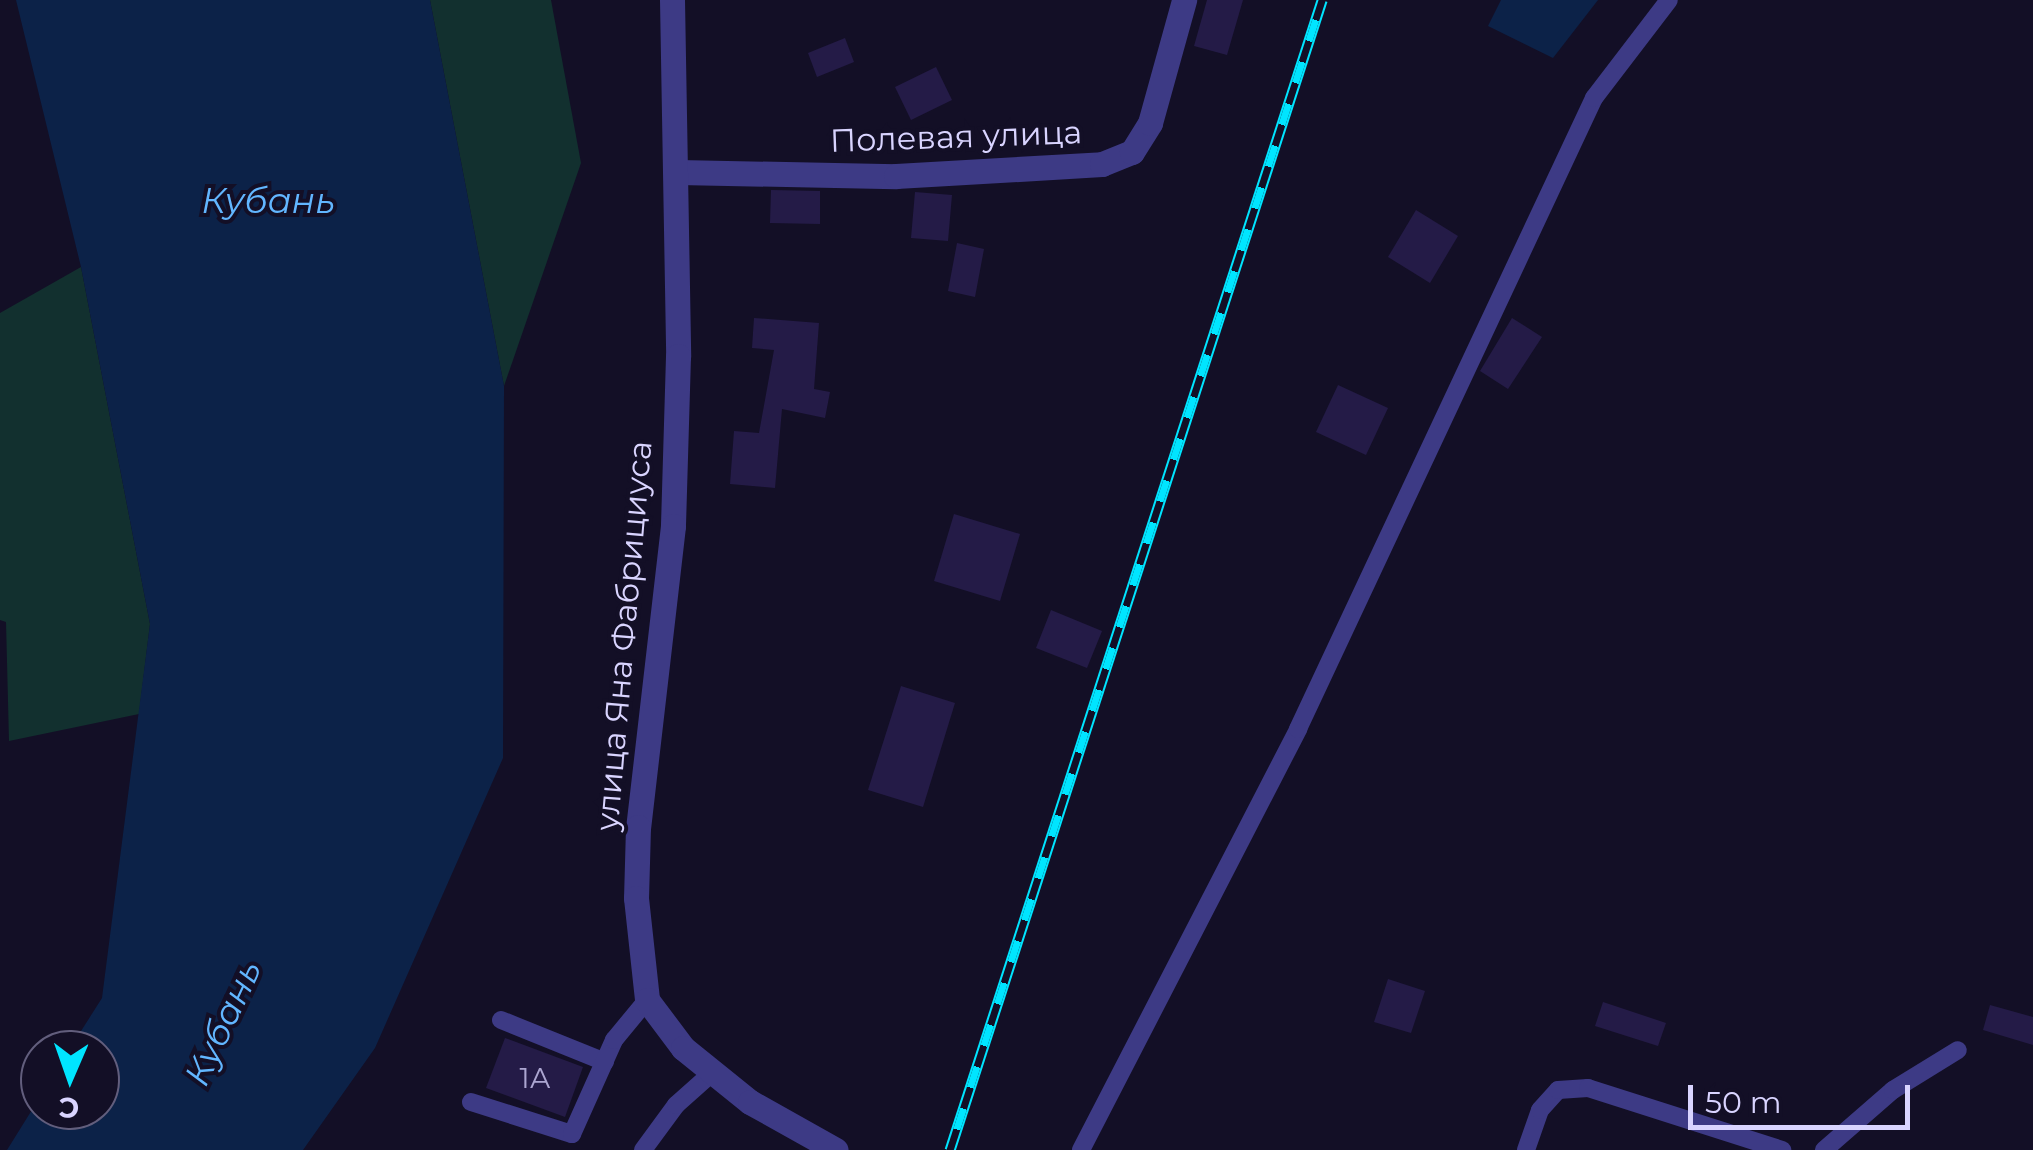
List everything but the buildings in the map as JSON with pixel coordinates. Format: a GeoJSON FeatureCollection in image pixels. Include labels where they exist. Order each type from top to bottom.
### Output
{"type":"FeatureCollection","features":[{"type":"Feature","properties":{"kind":"street","name":"улица Яна Фабрициуса"},"geometry":{"type":"LineString","coordinates":[[647,1000],[636,898],[638,826],[673,526],[678,172],[672,0]]}},
{"type":"Feature","properties":{"kind":"street","name":"Полевая улица"},"geometry":{"type":"LineString","coordinates":[[678,172],[896,176],[1102,164],[1132,152],[1150,123],[1184,0]]}},
{"type":"Feature","properties":{"kind":"street"},"geometry":{"type":"LineString","coordinates":[[647,1000],[684,1048],[750,1102],[836,1150]]}},
{"type":"Feature","properties":{"kind":"lane"},"geometry":{"type":"LineString","coordinates":[[1080,1150],[1298,729],[1594,98],[1669,0]]}},
{"type":"Feature","properties":{"kind":"lane"},"geometry":{"type":"LineString","coordinates":[[472,1102],[572,1134],[605,1062],[647,1000]]}},
{"type":"Feature","properties":{"kind":"lane"},"geometry":{"type":"LineString","coordinates":[[501,1020],[605,1062]]}},
{"type":"Feature","properties":{"kind":"lane"},"geometry":{"type":"LineString","coordinates":[[1824,1150],[1894,1090],[1958,1050]]}},
{"type":"Feature","properties":{"kind":"lane"},"geometry":{"type":"LineString","coordinates":[[643,1150],[676,1105],[713,1072]]}},
{"type":"Feature","properties":{"kind":"lane"},"geometry":{"type":"LineString","coordinates":[[1526,1150],[1540,1110],[1558,1090],[1588,1088],[1782,1150]]}},
{"type":"Feature","properties":{"kind":"green space"},"geometry":{"type":"Polygon","coordinates":[[[430,0],[551,0],[581,163],[504,386],[430,0]]]}},
{"type":"Feature","properties":{"kind":"green space"},"geometry":{"type":"Polygon","coordinates":[[[81,267],[150,624],[139,714],[9,741],[6,622],[0,620],[0,313],[81,267]]]}},
{"type":"Feature","properties":{"kind":"water","name":"Кубань"},"geometry":{"type":"Polygon","coordinates":[[[16,0],[430,0],[504,386],[503,758],[375,1048],[303,1150],[7,1150],[20,1129],[120,1130],[120,1030],[82,1030],[102,998],[150,624],[81,267],[16,0]]]}},
{"type":"Feature","properties":{"kind":"water"},"geometry":{"type":"Polygon","coordinates":[[[1501,0],[1598,0],[1553,58],[1488,26],[1501,0]]]}},
{"type":"Feature","properties":{"kind":"railway"},"geometry":{"type":"LineString","coordinates":[[950,1150],[1322,0]]}}]}
